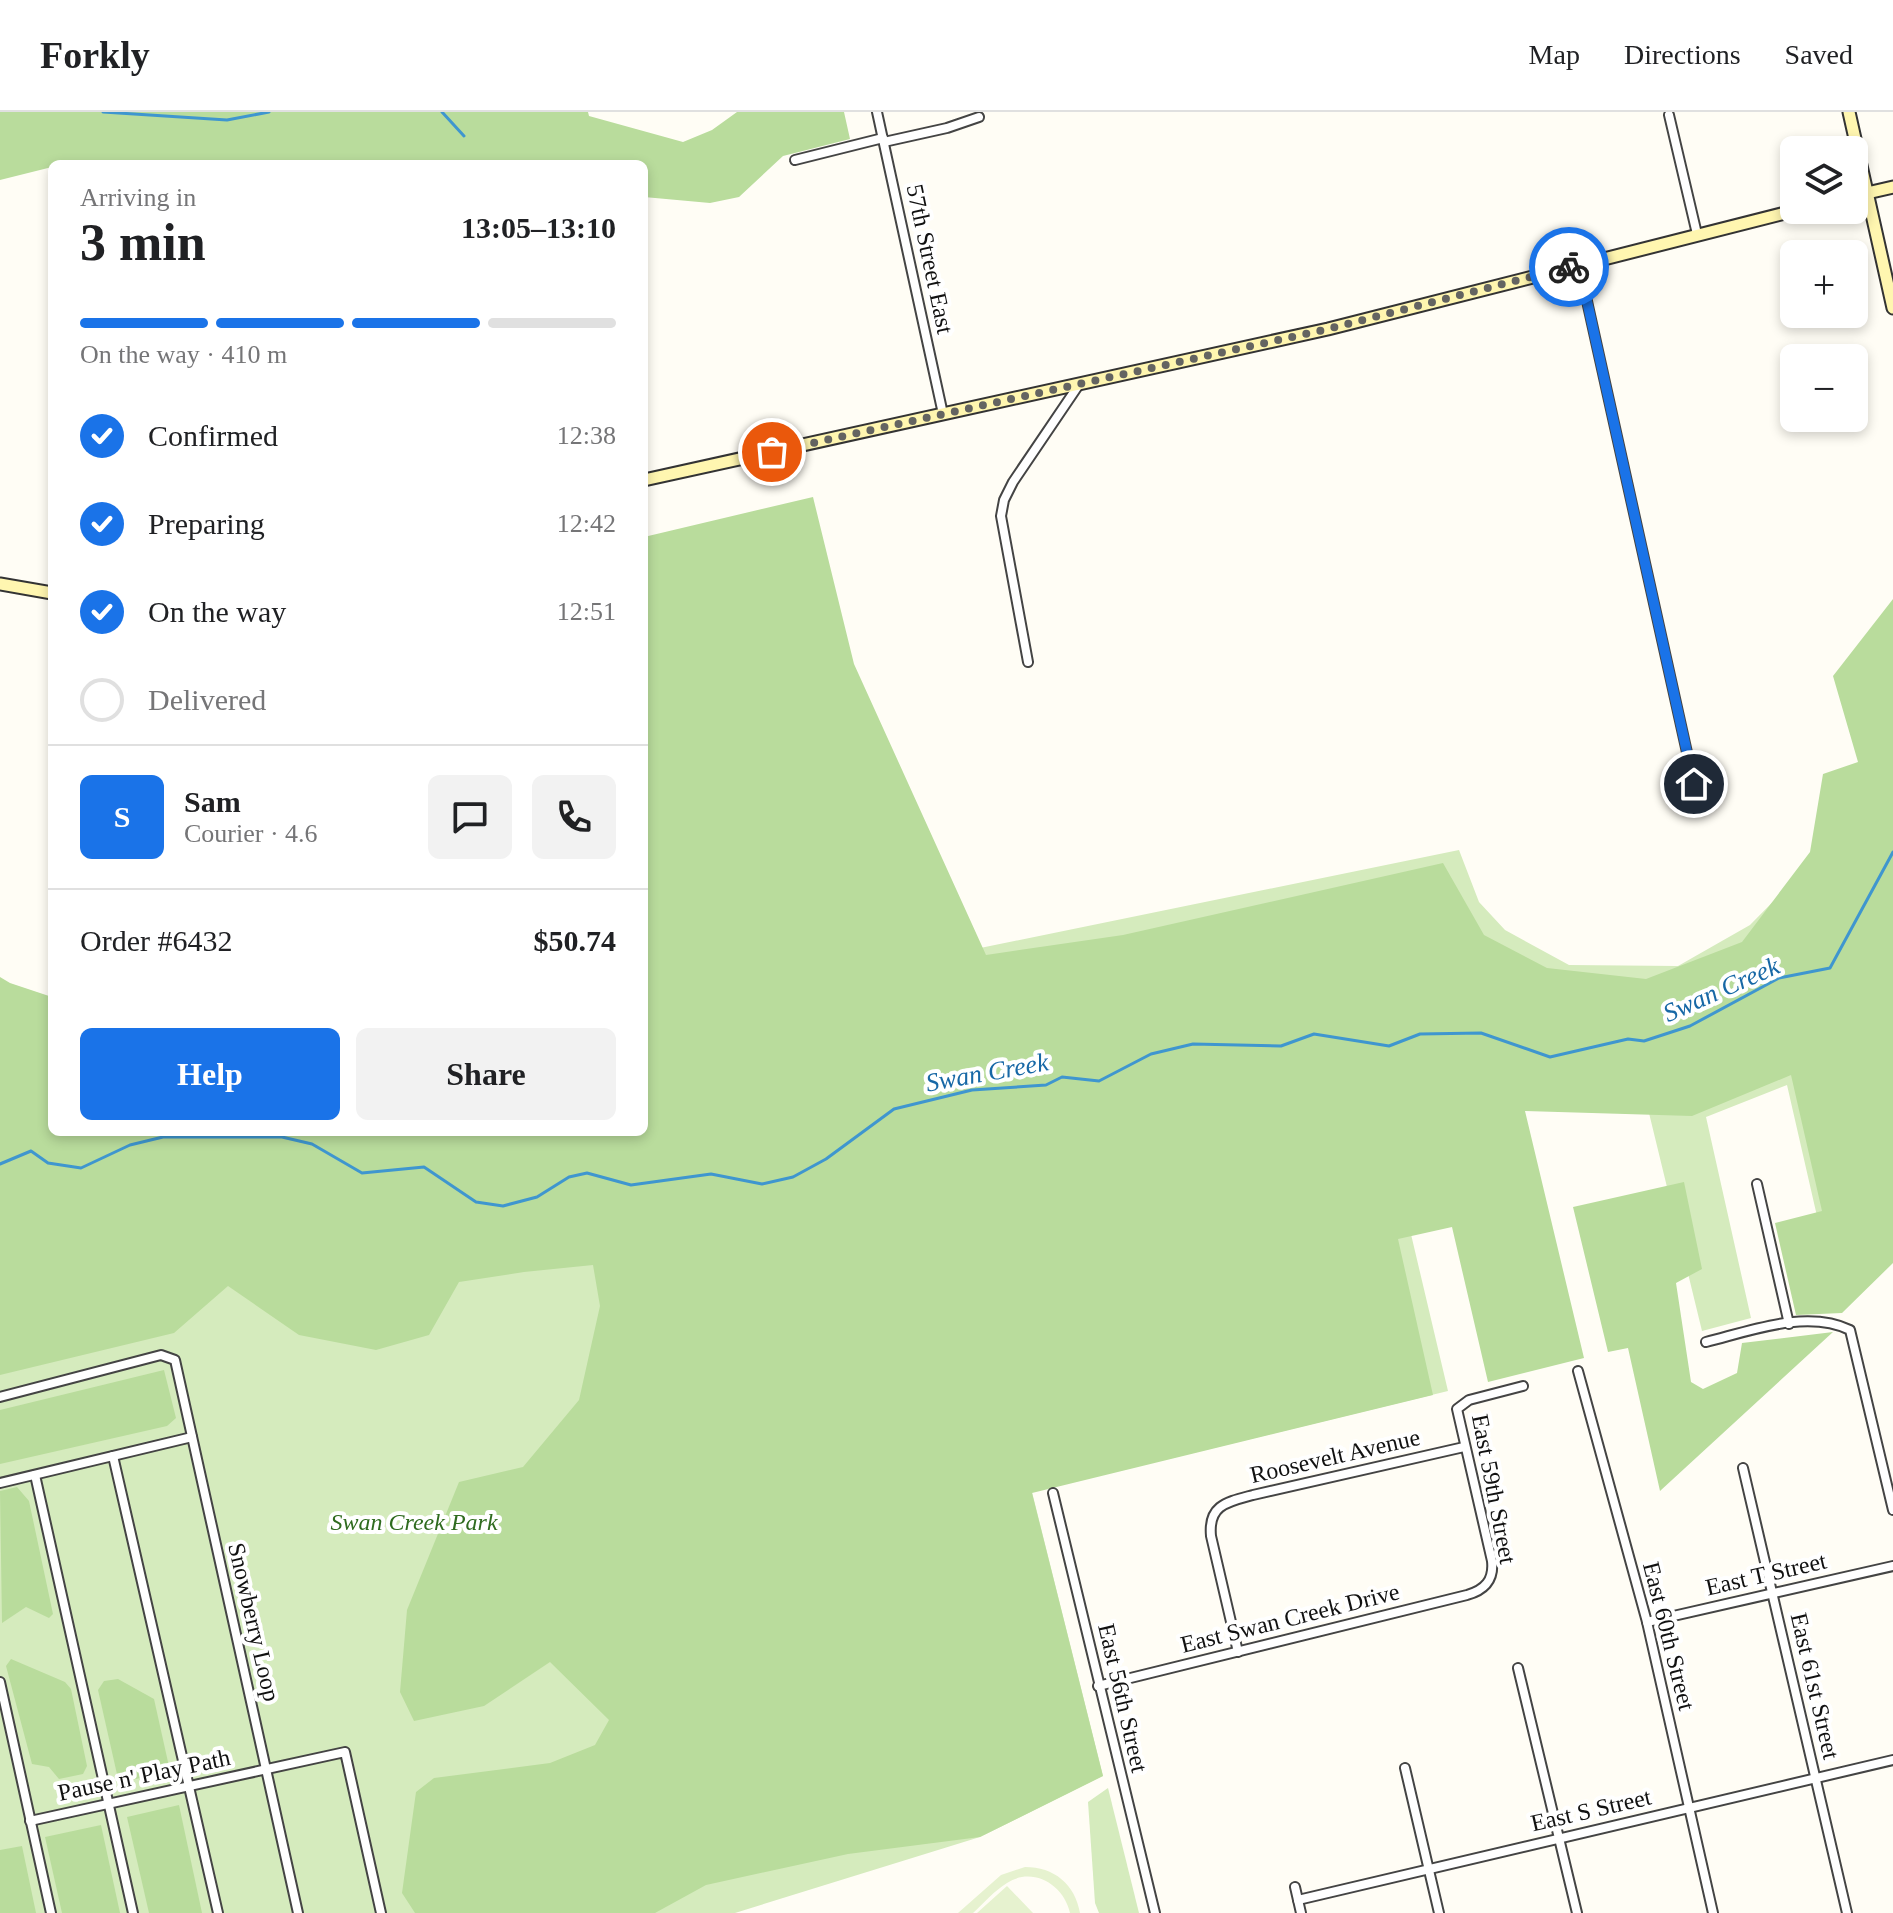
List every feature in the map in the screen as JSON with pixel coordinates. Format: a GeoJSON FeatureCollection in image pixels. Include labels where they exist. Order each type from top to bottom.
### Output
{"type":"FeatureCollection","features":[{"type":"Feature","properties":{"kind":"street","name":"57th Street East"},"geometry":{"type":"LineString","coordinates":[[877,112],[943,414]]}},
{"type":"Feature","properties":{"kind":"street"},"geometry":{"type":"LineString","coordinates":[[1849,112],[1855,136]]}},
{"type":"Feature","properties":{"kind":"street"},"geometry":{"type":"LineString","coordinates":[[1669,115],[1697,234]]}},
{"type":"Feature","properties":{"kind":"street"},"geometry":{"type":"LineString","coordinates":[[795,160],[947,128],[979,117]]}},
{"type":"Feature","properties":{"kind":"street"},"geometry":{"type":"LineString","coordinates":[[1893,187],[1868,193],[1893,308]]}},
{"type":"Feature","properties":{"kind":"street"},"geometry":{"type":"LineString","coordinates":[[648,479],[1328,329],[1780,214]]}},
{"type":"Feature","properties":{"kind":"street"},"geometry":{"type":"LineString","coordinates":[[1579,265],[1694,784]]}},
{"type":"Feature","properties":{"kind":"street"},"geometry":{"type":"LineString","coordinates":[[1028,662],[1001,516],[1004,500],[1023,466],[1078,386]]}},
{"type":"Feature","properties":{"kind":"street"},"geometry":{"type":"LineString","coordinates":[[0,584],[48,592]]}},
{"type":"Feature","properties":{"kind":"street"},"geometry":{"type":"LineString","coordinates":[[1757,1184],[1789,1324]]}},
{"type":"Feature","properties":{"kind":"street"},"geometry":{"type":"LineString","coordinates":[[1706,1342],[1818,1321],[1850,1330],[1893,1510]]}},
{"type":"Feature","properties":{"kind":"street","name":"Snowberry Loop"},"geometry":{"type":"LineString","coordinates":[[0,1397],[161,1355],[175,1360],[298,1913]]}},
{"type":"Feature","properties":{"kind":"street","name":"East 60th Street"},"geometry":{"type":"LineString","coordinates":[[1578,1371],[1647,1622],[1713,1913]]}},
{"type":"Feature","properties":{"kind":"street","name":"East 59th Street"},"geometry":{"type":"LineString","coordinates":[[1488,1583],[1492,1561],[1457,1412],[1462,1404],[1523,1386]]}},
{"type":"Feature","properties":{"kind":"street"},"geometry":{"type":"LineString","coordinates":[[0,1483],[192,1437]]}},
{"type":"Feature","properties":{"kind":"street","name":"Roosevelt Avenue"},"geometry":{"type":"LineString","coordinates":[[1238,1652],[1211,1536],[1210,1522],[1216,1510],[1229,1502],[1253,1495],[1464,1447]]}},
{"type":"Feature","properties":{"kind":"street"},"geometry":{"type":"LineString","coordinates":[[113,1456],[218,1913]]}},
{"type":"Feature","properties":{"kind":"street","name":"East 61st Street"},"geometry":{"type":"LineString","coordinates":[[1743,1468],[1847,1913]]}},
{"type":"Feature","properties":{"kind":"street"},"geometry":{"type":"LineString","coordinates":[[35,1475],[133,1913]]}},
{"type":"Feature","properties":{"kind":"street","name":"East 56th Street"},"geometry":{"type":"LineString","coordinates":[[1053,1493],[1155,1913]]}},
{"type":"Feature","properties":{"kind":"street","name":"East T Street"},"geometry":{"type":"LineString","coordinates":[[1647,1622],[1893,1566]]}},
{"type":"Feature","properties":{"kind":"street","name":"East Swan Creek Drive"},"geometry":{"type":"LineString","coordinates":[[1098,1686],[1467,1595],[1488,1583]]}},
{"type":"Feature","properties":{"kind":"street"},"geometry":{"type":"LineString","coordinates":[[1518,1668],[1577,1913]]}},
{"type":"Feature","properties":{"kind":"street"},"geometry":{"type":"LineString","coordinates":[[0,1682],[51,1913]]}},
{"type":"Feature","properties":{"kind":"street"},"geometry":{"type":"LineString","coordinates":[[266,1769],[345,1752],[381,1913]]}},
{"type":"Feature","properties":{"kind":"street","name":"East S Street"},"geometry":{"type":"LineString","coordinates":[[1298,1900],[1893,1760]]}},
{"type":"Feature","properties":{"kind":"street"},"geometry":{"type":"LineString","coordinates":[[1405,1768],[1439,1913]]}},
{"type":"Feature","properties":{"kind":"street","name":"Pause n' Play Path"},"geometry":{"type":"LineString","coordinates":[[30,1821],[266,1769]]}},
{"type":"Feature","properties":{"kind":"street"},"geometry":{"type":"LineString","coordinates":[[1295,1887],[1301,1913]]}},
{"type":"Feature","properties":{"kind":"green space"},"geometry":{"type":"Polygon","coordinates":[[[0,112],[588,112],[589,116],[683,142],[712,130],[737,112],[844,112],[850,139],[783,156],[739,197],[710,203],[648,197],[648,160],[48,160],[48,168],[0,180],[0,112]]]}},
{"type":"Feature","properties":{"kind":"green space","name":"Swan Creek Park"},"geometry":{"type":"Polygon","coordinates":[[[813,497],[854,664],[986,955],[1123,935],[1443,863],[1484,935],[1547,968],[1646,979],[1742,942],[1810,852],[1823,774],[1858,762],[1833,676],[1893,599],[1893,1263],[1842,1313],[1796,1315],[1775,1223],[1822,1211],[1791,1075],[1692,1116],[1525,1111],[1584,1358],[1488,1382],[1452,1227],[1398,1239],[1433,1395],[1032,1493],[1103,1776],[980,1837],[848,1854],[706,1885],[655,1913],[415,1913],[402,1893],[416,1792],[434,1778],[550,1763],[595,1745],[609,1720],[550,1662],[484,1706],[414,1721],[400,1692],[407,1610],[459,1482],[523,1467],[579,1400],[600,1306],[593,1265],[459,1282],[429,1335],[376,1350],[299,1335],[228,1286],[174,1333],[0,1375],[0,977],[48,996],[48,1136],[648,1136],[648,536],[813,497]]]}},
{"type":"Feature","properties":{"kind":"green space","name":"Swan Creek Park"},"geometry":{"type":"Polygon","coordinates":[[[1459,850],[1479,902],[1505,930],[1569,965],[1678,966],[1750,925],[1817,857],[1838,1308],[1787,1085],[1706,1117],[1751,1318],[1702,1331],[1649,1113],[1526,1107],[1385,1124],[1448,1391],[1032,1492],[1103,1776],[980,1837],[735,1913],[0,1913],[0,1152],[66,1136],[648,1136],[648,1016],[1459,850]]]}},
{"type":"Feature","properties":{"kind":"green space"},"geometry":{"type":"Polygon","coordinates":[[[1684,1182],[1702,1269],[1676,1283],[1691,1382],[1703,1389],[1737,1373],[1742,1343],[1833,1332],[1660,1491],[1628,1348],[1608,1352],[1573,1207],[1684,1182]]]}},
{"type":"Feature","properties":{"kind":"green space"},"geometry":{"type":"Polygon","coordinates":[[[164,1370],[176,1418],[167,1426],[0,1464],[0,1410],[164,1370]]]}},
{"type":"Feature","properties":{"kind":"green space"},"geometry":{"type":"Polygon","coordinates":[[[17,1487],[29,1501],[53,1614],[49,1618],[26,1607],[2,1623],[0,1491],[17,1487]]]}},
{"type":"Feature","properties":{"kind":"green space"},"geometry":{"type":"Polygon","coordinates":[[[11,1659],[65,1682],[71,1689],[87,1766],[83,1774],[59,1779],[49,1767],[32,1764],[6,1666],[11,1659]]]}},
{"type":"Feature","properties":{"kind":"green space"},"geometry":{"type":"Polygon","coordinates":[[[118,1679],[154,1699],[170,1771],[119,1783],[98,1690],[104,1681],[118,1679]]]}},
{"type":"Feature","properties":{"kind":"green space"},"geometry":{"type":"Polygon","coordinates":[[[1108,1788],[1139,1913],[1099,1913],[1095,1903],[1088,1802],[1108,1788]]]}},
{"type":"Feature","properties":{"kind":"green space"},"geometry":{"type":"Polygon","coordinates":[[[179,1805],[202,1913],[149,1913],[127,1817],[179,1805]]]}},
{"type":"Feature","properties":{"kind":"green space"},"geometry":{"type":"Polygon","coordinates":[[[101,1825],[120,1913],[62,1913],[45,1837],[101,1825]]]}},
{"type":"Feature","properties":{"kind":"green space"},"geometry":{"type":"Polygon","coordinates":[[[22,1846],[36,1913],[0,1913],[0,1850],[22,1846]]]}},
{"type":"Feature","properties":{"kind":"green space"},"geometry":{"type":"Polygon","coordinates":[[[1025,1867],[1045,1870],[1062,1879],[1073,1894],[1080,1913],[1070,1913],[1061,1894],[1046,1881],[1027,1877],[1017,1878],[1002,1886],[973,1913],[958,1913],[1001,1875],[1025,1867]]]}},
{"type":"Feature","properties":{"kind":"green space"},"geometry":{"type":"Polygon","coordinates":[[[1007,1886],[1033,1913],[977,1913],[1007,1886]]]}},
{"type":"Feature","properties":{"kind":"waterway"},"geometry":{"type":"LineString","coordinates":[[103,112],[227,120],[269,112]]}},
{"type":"Feature","properties":{"kind":"waterway"},"geometry":{"type":"LineString","coordinates":[[442,112],[464,136]]}},
{"type":"Feature","properties":{"kind":"waterway","name":"Swan Creek"},"geometry":{"type":"LineString","coordinates":[[0,1164],[31,1151],[48,1163],[81,1168],[130,1145],[163,1137],[282,1137],[312,1144],[362,1173],[424,1167],[476,1202],[503,1206],[537,1197],[569,1177],[587,1173],[631,1185],[711,1174],[762,1184],[793,1177],[826,1159],[894,1109],[972,1090],[1046,1085],[1062,1077],[1099,1081],[1151,1054],[1193,1044],[1281,1046],[1314,1034],[1389,1046],[1420,1034],[1481,1033],[1550,1057],[1628,1039],[1644,1041],[1690,1026],[1779,978],[1830,968],[1893,852]]}},
{"type":"Feature","properties":{"kind":"way so far"},"geometry":{"type":"LineString","coordinates":[[772,452],[1328,329],[1569,267]]}},
{"type":"Feature","properties":{"kind":"route"},"geometry":{"type":"LineString","coordinates":[[1569,267],[1579,265],[1694,784]]}}]}
